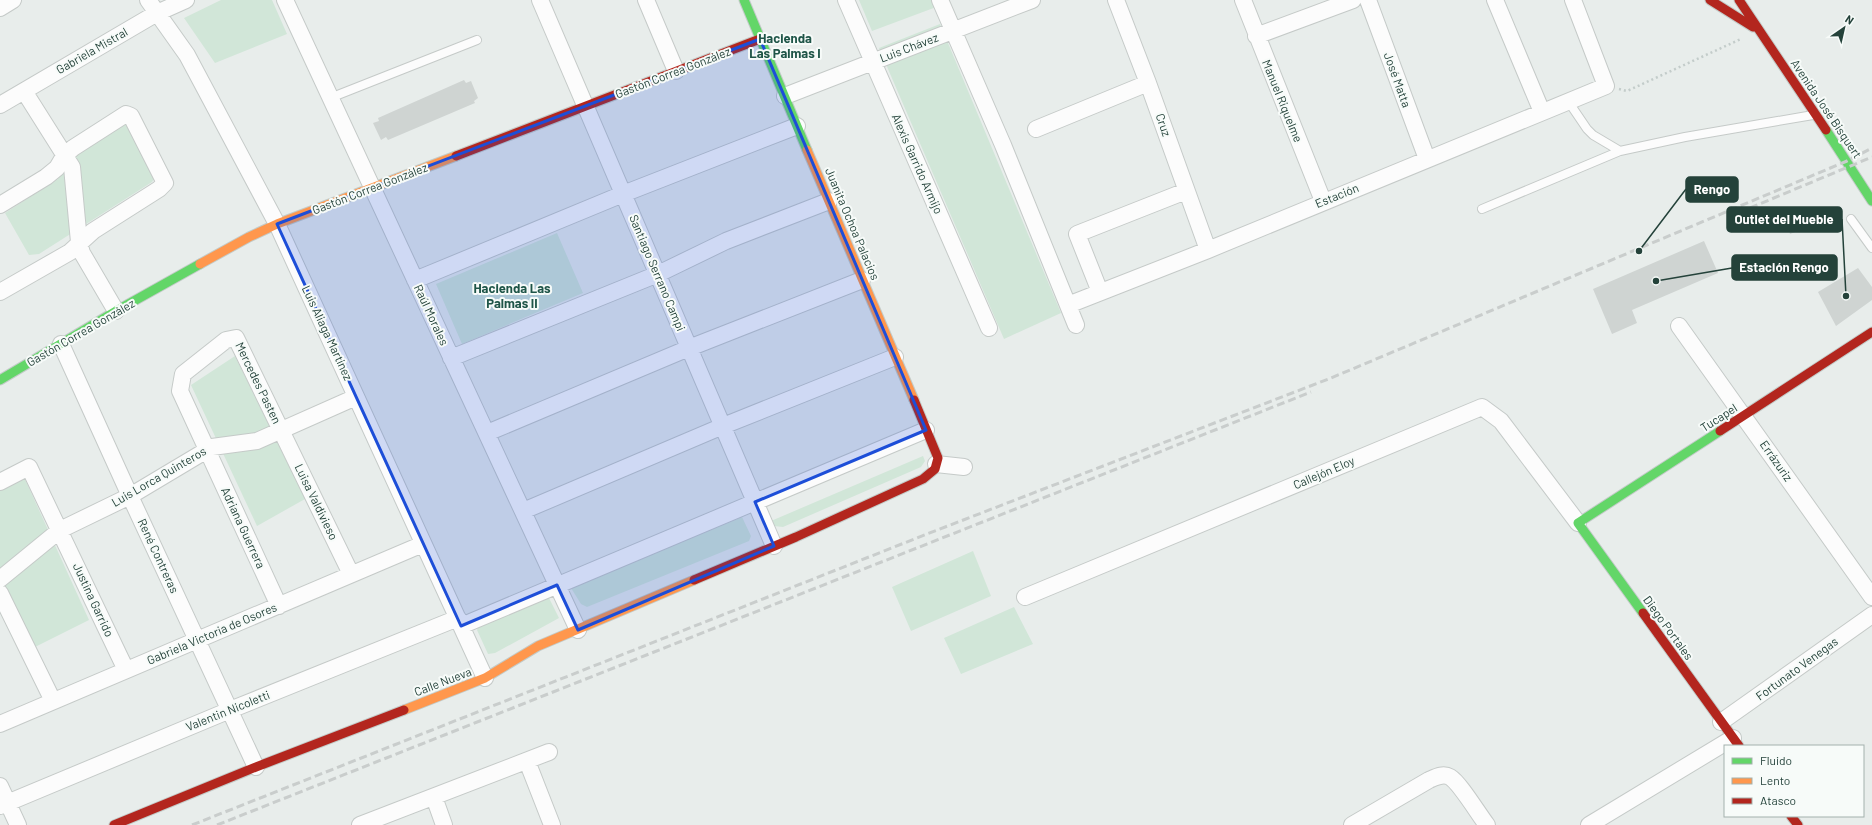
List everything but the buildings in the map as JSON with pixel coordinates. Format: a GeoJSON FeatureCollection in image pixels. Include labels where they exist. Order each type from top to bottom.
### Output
{"type":"FeatureCollection","features":[{"type":"Feature","properties":{"kind":"street"},"geometry":{"type":"LineString","coordinates":[[0,8],[13,0]]}},
{"type":"Feature","properties":{"kind":"street","name":"Luis Aliaga Martínez"},"geometry":{"type":"LineString","coordinates":[[148,0],[187,55],[277,224],[485,678]]}},
{"type":"Feature","properties":{"kind":"street","name":"Gabriela Mistral"},"geometry":{"type":"LineString","coordinates":[[0,105],[158,13],[186,0]]}},
{"type":"Feature","properties":{"kind":"street","name":"Raúl Morales"},"geometry":{"type":"LineString","coordinates":[[285,0],[578,630]]}},
{"type":"Feature","properties":{"kind":"street","name":"Santiago Serrano Campi"},"geometry":{"type":"LineString","coordinates":[[540,0],[774,546]]}},
{"type":"Feature","properties":{"kind":"street"},"geometry":{"type":"LineString","coordinates":[[646,0],[676,71]]}},
{"type":"Feature","properties":{"kind":"street","name":"Juanita Ochoa Palacios"},"geometry":{"type":"LineString","coordinates":[[744,0],[926,430],[937,461]]}},
{"type":"Feature","properties":{"kind":"street","name":"Alexis Garrido Armijo"},"geometry":{"type":"LineString","coordinates":[[846,0],[989,328]]}},
{"type":"Feature","properties":{"kind":"street"},"geometry":{"type":"LineString","coordinates":[[940,0],[1003,145],[1076,325]]}},
{"type":"Feature","properties":{"kind":"street","name":"Luis Chávez"},"geometry":{"type":"LineString","coordinates":[[785,96],[1032,0]]}},
{"type":"Feature","properties":{"kind":"street","name":"Cruz"},"geometry":{"type":"LineString","coordinates":[[1116,0],[1148,83],[1208,250]]}},
{"type":"Feature","properties":{"kind":"street","name":"Manuel Riquelme"},"geometry":{"type":"LineString","coordinates":[[1243,0],[1256,36],[1323,201]]}},
{"type":"Feature","properties":{"kind":"street"},"geometry":{"type":"LineString","coordinates":[[1256,36],[1353,0]]}},
{"type":"Feature","properties":{"kind":"street","name":"José Matta"},"geometry":{"type":"LineString","coordinates":[[1368,0],[1427,159]]}},
{"type":"Feature","properties":{"kind":"street"},"geometry":{"type":"LineString","coordinates":[[1495,0],[1542,112]]}},
{"type":"Feature","properties":{"kind":"street"},"geometry":{"type":"LineString","coordinates":[[1573,0],[1606,86]]}},
{"type":"Feature","properties":{"kind":"street","name":"Avenida José Bisquert"},"geometry":{"type":"LineString","coordinates":[[1710,0],[1759,31]]}},
{"type":"Feature","properties":{"kind":"street","name":"Avenida José Bisquert"},"geometry":{"type":"LineString","coordinates":[[1739,0],[1816,114],[1872,201]]}},
{"type":"Feature","properties":{"kind":"street","name":"Gastón Correa González"},"geometry":{"type":"LineString","coordinates":[[0,380],[116,311],[249,237],[277,224],[760,39]]}},
{"type":"Feature","properties":{"kind":"street"},"geometry":{"type":"LineString","coordinates":[[1036,129],[1148,83]]}},
{"type":"Feature","properties":{"kind":"street","name":"Estación"},"geometry":{"type":"LineString","coordinates":[[1068,305],[1208,250],[1323,201],[1606,86]]}},
{"type":"Feature","properties":{"kind":"street"},"geometry":{"type":"LineString","coordinates":[[24,91],[72,167],[79,242],[82,253],[116,311]]}},
{"type":"Feature","properties":{"kind":"street"},"geometry":{"type":"LineString","coordinates":[[0,205],[46,177],[57,168],[64,156],[73,148],[126,114],[131,116],[165,183],[92,231],[70,252],[0,292]]}},
{"type":"Feature","properties":{"kind":"street"},"geometry":{"type":"LineString","coordinates":[[415,280],[623,194],[797,126]]}},
{"type":"Feature","properties":{"kind":"street"},"geometry":{"type":"LineString","coordinates":[[1100,292],[1077,234],[1186,191]]}},
{"type":"Feature","properties":{"kind":"street"},"geometry":{"type":"LineString","coordinates":[[452,358],[658,274],[726,241],[829,201]]}},
{"type":"Feature","properties":{"kind":"street"},"geometry":{"type":"LineString","coordinates":[[487,433],[689,348],[862,280]]}},
{"type":"Feature","properties":{"kind":"street","name":"Errázuriz"},"geometry":{"type":"LineString","coordinates":[[1679,326],[1872,597]]}},
{"type":"Feature","properties":{"kind":"street","name":"Tucapel"},"geometry":{"type":"LineString","coordinates":[[1578,523],[1872,332]]}},
{"type":"Feature","properties":{"kind":"street","name":"Mercedes Pasten"},"geometry":{"type":"LineString","coordinates":[[207,450],[180,391],[183,374],[226,340],[236,338],[281,430]]}},
{"type":"Feature","properties":{"kind":"street","name":"René Contreras"},"geometry":{"type":"LineString","coordinates":[[61,344],[256,767]]}},
{"type":"Feature","properties":{"kind":"street"},"geometry":{"type":"LineString","coordinates":[[522,511],[722,426],[895,357]]}},
{"type":"Feature","properties":{"kind":"street","name":"Luis Lorca Quinteros"},"geometry":{"type":"LineString","coordinates":[[0,579],[60,530],[130,496],[212,447],[257,441],[356,397]]}},
{"type":"Feature","properties":{"kind":"street","name":"Callejón Eloy"},"geometry":{"type":"LineString","coordinates":[[1025,597],[1482,407],[1501,421],[1578,523]]}},
{"type":"Feature","properties":{"kind":"street","name":"Luisa Valdivieso"},"geometry":{"type":"LineString","coordinates":[[281,430],[351,574]]}},
{"type":"Feature","properties":{"kind":"street","name":"Valentin Nicoletti"},"geometry":{"type":"LineString","coordinates":[[4,804],[230,710],[557,586],[926,430]]}},
{"type":"Feature","properties":{"kind":"street","name":"Adriana Guerrera"},"geometry":{"type":"LineString","coordinates":[[207,450],[279,606]]}},
{"type":"Feature","properties":{"kind":"street"},"geometry":{"type":"LineString","coordinates":[[937,461],[964,467]]}},
{"type":"Feature","properties":{"kind":"street","name":"Calle Nueva"},"geometry":{"type":"LineString","coordinates":[[114,825],[256,767],[485,678],[538,646],[774,546],[923,479],[935,468],[937,461]]}},
{"type":"Feature","properties":{"kind":"street","name":"Justina Garrido"},"geometry":{"type":"LineString","coordinates":[[0,482],[28,467],[60,530],[126,670]]}},
{"type":"Feature","properties":{"kind":"street","name":"Diego Portales"},"geometry":{"type":"LineString","coordinates":[[1578,523],[1736,742]]}},
{"type":"Feature","properties":{"kind":"street","name":"Gabriela Victoria de Osores"},"geometry":{"type":"LineString","coordinates":[[0,724],[423,544]]}},
{"type":"Feature","properties":{"kind":"street"},"geometry":{"type":"LineString","coordinates":[[0,593],[53,701]]}},
{"type":"Feature","properties":{"kind":"street","name":"Fortunato Venegas"},"geometry":{"type":"LineString","coordinates":[[1721,722],[1872,615]]}},
{"type":"Feature","properties":{"kind":"street"},"geometry":{"type":"LineString","coordinates":[[1589,825],[1724,749]]}},
{"type":"Feature","properties":{"kind":"street"},"geometry":{"type":"LineString","coordinates":[[360,825],[549,752]]}},
{"type":"Feature","properties":{"kind":"street"},"geometry":{"type":"LineString","coordinates":[[527,761],[552,825]]}},
{"type":"Feature","properties":{"kind":"street"},"geometry":{"type":"LineString","coordinates":[[1352,825],[1429,780],[1442,775],[1450,778],[1458,786],[1487,825]]}},
{"type":"Feature","properties":{"kind":"street"},"geometry":{"type":"LineString","coordinates":[[0,786],[4,804],[18,825]]}},
{"type":"Feature","properties":{"kind":"street"},"geometry":{"type":"LineString","coordinates":[[434,797],[444,825]]}},
{"type":"Feature","properties":{"kind":"street"},"geometry":{"type":"LineString","coordinates":[[1792,817],[1798,825]]}},
{"type":"Feature","properties":{"kind":"lane"},"geometry":{"type":"LineString","coordinates":[[330,98],[477,40]]}},
{"type":"Feature","properties":{"kind":"lane"},"geometry":{"type":"LineString","coordinates":[[1568,101],[1587,129],[1593,135],[1620,151]]}},
{"type":"Feature","properties":{"kind":"lane"},"geometry":{"type":"LineString","coordinates":[[1482,209],[1620,151],[1685,137],[1816,114]]}},
{"type":"Feature","properties":{"kind":"lane"},"geometry":{"type":"LineString","coordinates":[[1851,219],[1872,248]]}},
{"type":"Feature","properties":{"kind":"path"},"geometry":{"type":"LineString","coordinates":[[1606,86],[1627,91],[1759,31]]}},
{"type":"Feature","properties":{"kind":"highlighted area"},"geometry":{"type":"Polygon","coordinates":[[[760,39],[926,430],[755,502],[774,546],[578,630],[557,585],[461,626],[277,224],[760,39]]]}},
{"type":"Feature","properties":{"kind":"green space"},"geometry":{"type":"Polygon","coordinates":[[[221,0],[272,0],[287,34],[215,63],[184,18],[221,0]]]}},
{"type":"Feature","properties":{"kind":"green space"},"geometry":{"type":"Polygon","coordinates":[[[859,0],[936,0],[939,6],[872,31],[859,0]]]}},
{"type":"Feature","properties":{"kind":"green space"},"geometry":{"type":"Polygon","coordinates":[[[940,24],[1061,313],[1004,339],[879,48],[940,24]]]}},
{"type":"Feature","properties":{"kind":"green space"},"geometry":{"type":"Polygon","coordinates":[[[122,122],[132,123],[157,174],[152,182],[39,254],[29,255],[5,213],[58,179],[68,158],[122,122]]]}},
{"type":"Feature","properties":{"kind":"green space"},"geometry":{"type":"Polygon","coordinates":[[[557,233],[583,293],[462,344],[436,284],[557,233]]]}},
{"type":"Feature","properties":{"kind":"green space"},"geometry":{"type":"Polygon","coordinates":[[[235,356],[305,499],[257,526],[191,385],[235,356]]]}},
{"type":"Feature","properties":{"kind":"green space"},"geometry":{"type":"Polygon","coordinates":[[[923,456],[925,461],[921,467],[783,527],[774,526],[771,521],[923,456]]]}},
{"type":"Feature","properties":{"kind":"green space"},"geometry":{"type":"Polygon","coordinates":[[[24,477],[89,620],[33,648],[0,577],[0,489],[24,477]]]}},
{"type":"Feature","properties":{"kind":"green space"},"geometry":{"type":"Polygon","coordinates":[[[742,517],[751,536],[749,541],[587,607],[581,604],[571,588],[742,517]]]}},
{"type":"Feature","properties":{"kind":"green space"},"geometry":{"type":"Polygon","coordinates":[[[973,551],[991,596],[911,631],[892,587],[973,551]]]}},
{"type":"Feature","properties":{"kind":"green space"},"geometry":{"type":"Polygon","coordinates":[[[548,596],[559,618],[495,653],[488,654],[477,630],[479,625],[548,596]]]}},
{"type":"Feature","properties":{"kind":"green space"},"geometry":{"type":"Polygon","coordinates":[[[1014,607],[1033,644],[961,674],[944,638],[1014,607]]]}},
{"type":"Feature","properties":{"kind":"railway"},"geometry":{"type":"LineString","coordinates":[[192,825],[927,534],[1331,378],[1847,161],[1872,148]]}},
{"type":"Feature","properties":{"kind":"railway"},"geometry":{"type":"LineString","coordinates":[[1750,208],[1872,157]]}},
{"type":"Feature","properties":{"kind":"railway"},"geometry":{"type":"LineString","coordinates":[[217,825],[1311,392]]}},
{"type":"Feature","properties":{"kind":"traffic: fast"},"geometry":{"type":"LineString","coordinates":[[744,0],[807,150]]}},
{"type":"Feature","properties":{"kind":"traffic: fast"},"geometry":{"type":"LineString","coordinates":[[1826,130],[1872,201]]}},
{"type":"Feature","properties":{"kind":"traffic: fast"},"geometry":{"type":"LineString","coordinates":[[0,380],[116,311],[200,264]]}},
{"type":"Feature","properties":{"kind":"traffic: fast"},"geometry":{"type":"LineString","coordinates":[[1643,613],[1578,523],[1720,431]]}},
{"type":"Feature","properties":{"kind":"traffic: slow"},"geometry":{"type":"LineString","coordinates":[[807,150],[914,400]]}},
{"type":"Feature","properties":{"kind":"traffic: slow"},"geometry":{"type":"LineString","coordinates":[[200,264],[249,237],[277,224],[456,156]]}},
{"type":"Feature","properties":{"kind":"traffic: slow"},"geometry":{"type":"LineString","coordinates":[[404,710],[485,678],[538,646],[694,580]]}},
{"type":"Feature","properties":{"kind":"traffic: jam"},"geometry":{"type":"LineString","coordinates":[[1710,0],[1753,27]]}},
{"type":"Feature","properties":{"kind":"traffic: jam"},"geometry":{"type":"LineString","coordinates":[[1739,0],[1826,130]]}},
{"type":"Feature","properties":{"kind":"traffic: jam"},"geometry":{"type":"LineString","coordinates":[[456,156],[760,39]]}},
{"type":"Feature","properties":{"kind":"traffic: jam"},"geometry":{"type":"LineString","coordinates":[[1720,431],[1872,332]]}},
{"type":"Feature","properties":{"kind":"traffic: jam"},"geometry":{"type":"LineString","coordinates":[[694,580],[796,537],[923,479],[935,469],[938,458],[914,400]]}},
{"type":"Feature","properties":{"kind":"traffic: jam"},"geometry":{"type":"LineString","coordinates":[[1643,613],[1738,745]]}},
{"type":"Feature","properties":{"kind":"traffic: jam"},"geometry":{"type":"LineString","coordinates":[[114,825],[256,767],[404,710]]}},
{"type":"Feature","properties":{"kind":"traffic: jam"},"geometry":{"type":"LineString","coordinates":[[1792,817],[1798,825]]}},
{"type":"Feature","properties":{"kind":"place","name":"Rengo"},"geometry":{"type":"Point","coordinates":[1639,251]}},
{"type":"Feature","properties":{"kind":"place","name":"Estación Rengo"},"geometry":{"type":"Point","coordinates":[1656,281]}},
{"type":"Feature","properties":{"kind":"place","name":"Outlet del Mueble"},"geometry":{"type":"Point","coordinates":[1846,296]}},
{"type":"Feature","properties":{"kind":"district","name":"Hacienda Las Palmas I"},"geometry":{"type":"Point","coordinates":[785,46]}},
{"type":"Feature","properties":{"kind":"district","name":"Hacienda Las Palmas II"},"geometry":{"type":"Point","coordinates":[512,296]}}]}
